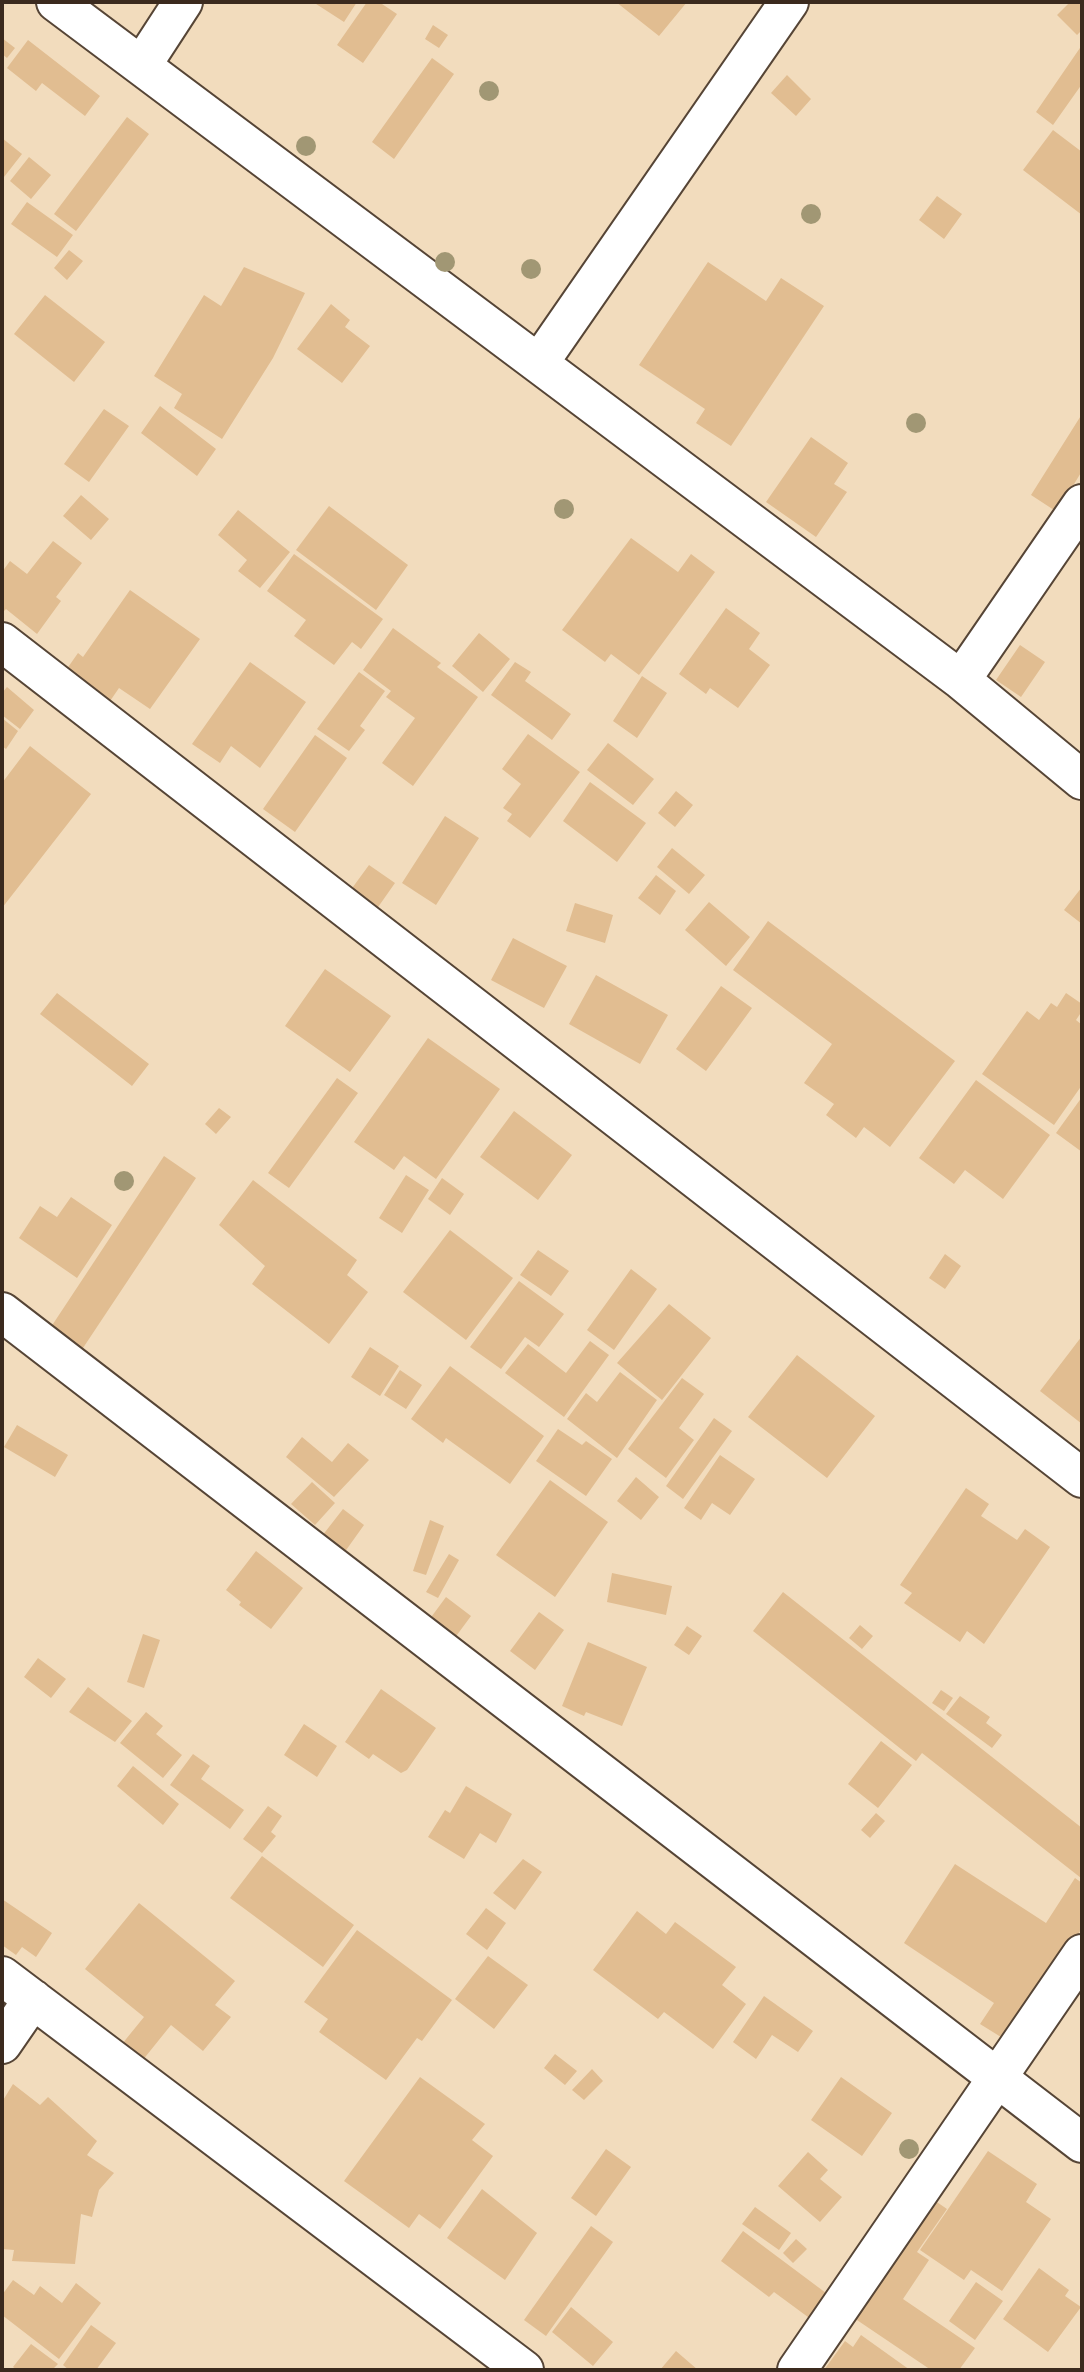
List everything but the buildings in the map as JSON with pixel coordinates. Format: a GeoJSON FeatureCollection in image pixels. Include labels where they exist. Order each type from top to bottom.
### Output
{"type":"FeatureCollection","features":[{"type":"Feature","properties":{"kind":"street"},"geometry":{"type":"LineString","coordinates":[[56,2],[961,680],[1082,780]]}},
{"type":"Feature","properties":{"kind":"street"},"geometry":{"type":"LineString","coordinates":[[142,65],[183,2]]}},
{"type":"Feature","properties":{"kind":"street"},"geometry":{"type":"LineString","coordinates":[[539,363],[789,2]]}},
{"type":"Feature","properties":{"kind":"street"},"geometry":{"type":"LineString","coordinates":[[961,680],[1082,504]]}},
{"type":"Feature","properties":{"kind":"street"},"geometry":{"type":"LineString","coordinates":[[2,642],[1082,1478]]}},
{"type":"Feature","properties":{"kind":"street"},"geometry":{"type":"LineString","coordinates":[[2,1312],[1082,2143]]}},
{"type":"Feature","properties":{"kind":"street"},"geometry":{"type":"LineString","coordinates":[[797,2370],[1082,1954]]}},
{"type":"Feature","properties":{"kind":"street"},"geometry":{"type":"LineString","coordinates":[[2,1976],[524,2370]]}},
{"type":"Feature","properties":{"kind":"street"},"geometry":{"type":"LineString","coordinates":[[2,2044],[33,1999]]}}]}
